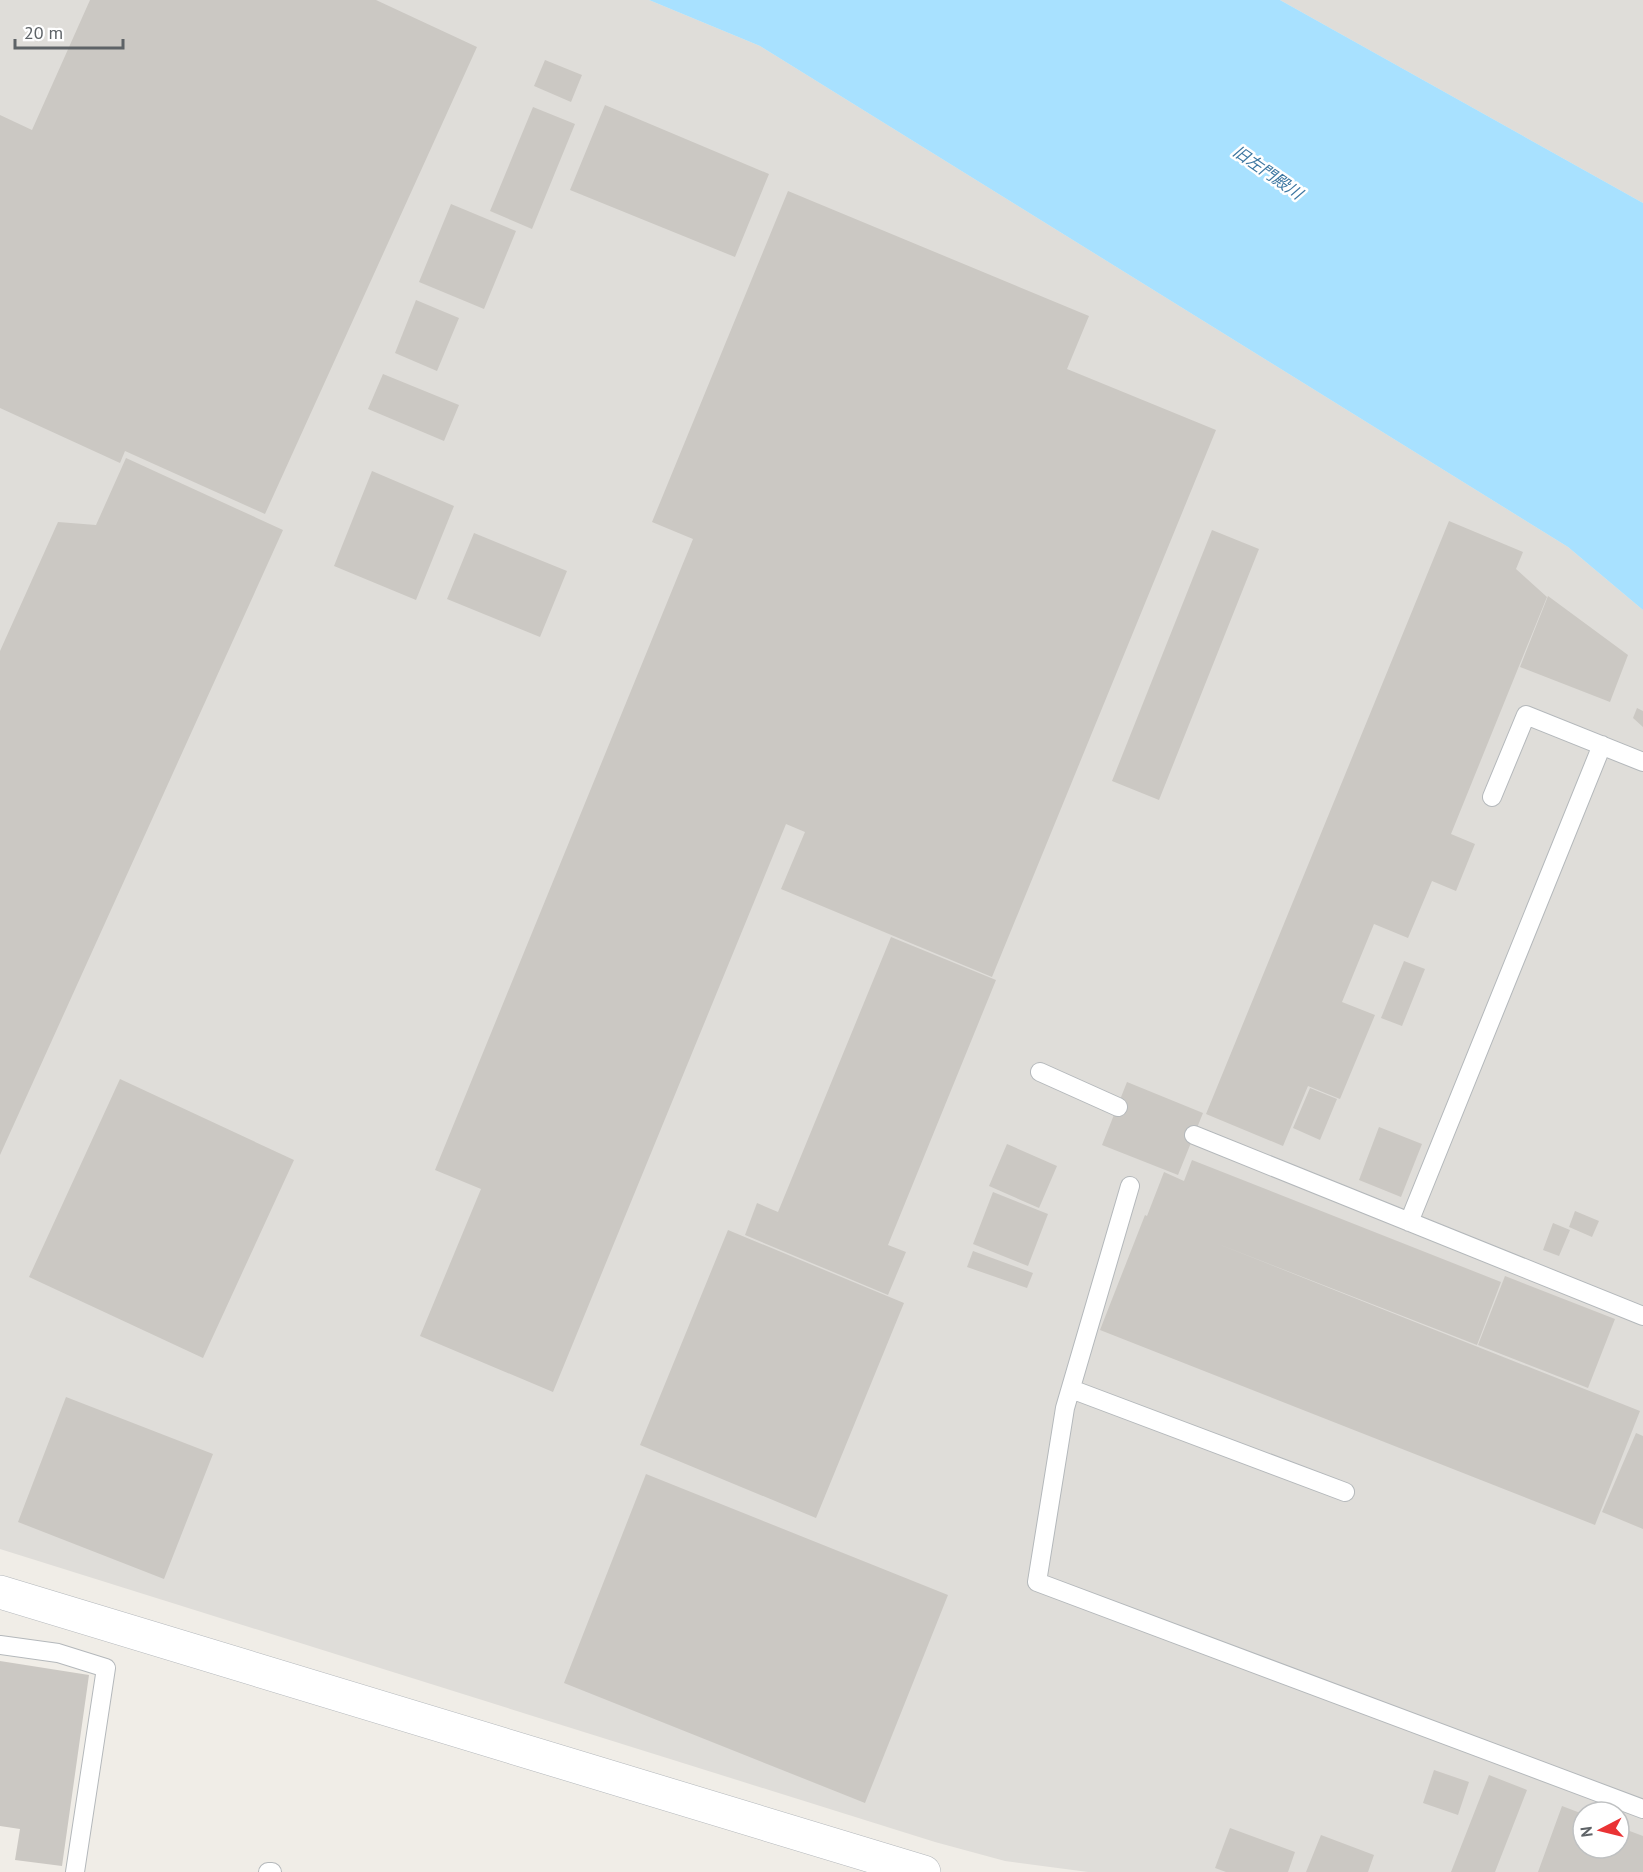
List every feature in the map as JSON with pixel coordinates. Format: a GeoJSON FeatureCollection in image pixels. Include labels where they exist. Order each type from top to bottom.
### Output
{"type":"FeatureCollection","features":[{"type":"Feature","properties":{"kind":"street"},"geometry":{"type":"LineString","coordinates":[[0,1592],[924,1872]]}},
{"type":"Feature","properties":{"kind":"lane"},"geometry":{"type":"LineString","coordinates":[[1492,797],[1526,715],[1643,762]]}},
{"type":"Feature","properties":{"kind":"lane"},"geometry":{"type":"LineString","coordinates":[[1409,1222],[1602,745]]}},
{"type":"Feature","properties":{"kind":"lane"},"geometry":{"type":"LineString","coordinates":[[1040,1072],[1118,1107]]}},
{"type":"Feature","properties":{"kind":"lane"},"geometry":{"type":"LineString","coordinates":[[1194,1135],[1643,1316]]}},
{"type":"Feature","properties":{"kind":"lane"},"geometry":{"type":"LineString","coordinates":[[1130,1186],[1065,1408],[1037,1582],[1643,1809]]}},
{"type":"Feature","properties":{"kind":"lane"},"geometry":{"type":"LineString","coordinates":[[1071,1389],[1345,1492]]}},
{"type":"Feature","properties":{"kind":"lane"},"geometry":{"type":"LineString","coordinates":[[0,1645],[58,1653],[106,1668],[75,1872]]}},
{"type":"Feature","properties":{"kind":"shaded area"},"geometry":{"type":"Polygon","coordinates":[[[0,0],[649,0],[760,46],[1568,547],[1643,610],[1643,1872],[1088,1872],[1005,1861],[935,1842],[0,1549],[0,0]]]}},
{"type":"Feature","properties":{"kind":"shaded area"},"geometry":{"type":"Polygon","coordinates":[[[1280,0],[1643,0],[1643,203],[1280,0]]]}},
{"type":"Feature","properties":{"kind":"water","name":"旧左門殿川"},"geometry":{"type":"Polygon","coordinates":[[[649,0],[1280,0],[1643,203],[1643,610],[1568,547],[760,46],[649,0]]]}},
{"type":"Feature","properties":{"kind":"building"},"geometry":{"type":"Polygon","coordinates":[[[90,0],[376,0],[477,47],[265,514],[125,451],[120,463],[0,408],[0,115],[32,130],[90,0]]]}},
{"type":"Feature","properties":{"kind":"building"},"geometry":{"type":"Polygon","coordinates":[[[545,60],[582,75],[571,102],[534,86],[545,60]]]}},
{"type":"Feature","properties":{"kind":"building"},"geometry":{"type":"Polygon","coordinates":[[[605,105],[769,174],[735,257],[570,190],[605,105]]]}},
{"type":"Feature","properties":{"kind":"building"},"geometry":{"type":"Polygon","coordinates":[[[533,107],[575,124],[532,229],[490,211],[533,107]]]}},
{"type":"Feature","properties":{"kind":"building"},"geometry":{"type":"Polygon","coordinates":[[[788,191],[1089,316],[1067,369],[1216,430],[992,977],[781,889],[805,832],[786,824],[553,1392],[420,1336],[481,1189],[435,1170],[693,539],[652,522],[788,191]]]}},
{"type":"Feature","properties":{"kind":"building"},"geometry":{"type":"Polygon","coordinates":[[[451,204],[516,231],[484,309],[419,282],[451,204]]]}},
{"type":"Feature","properties":{"kind":"building"},"geometry":{"type":"Polygon","coordinates":[[[416,300],[459,318],[437,371],[395,353],[416,300]]]}},
{"type":"Feature","properties":{"kind":"building"},"geometry":{"type":"Polygon","coordinates":[[[383,374],[459,405],[444,441],[368,409],[383,374]]]}},
{"type":"Feature","properties":{"kind":"building"},"geometry":{"type":"Polygon","coordinates":[[[126,458],[283,530],[0,1155],[0,651],[58,522],[96,525],[126,458]]]}},
{"type":"Feature","properties":{"kind":"building"},"geometry":{"type":"Polygon","coordinates":[[[372,471],[454,506],[416,600],[334,566],[372,471]]]}},
{"type":"Feature","properties":{"kind":"building"},"geometry":{"type":"Polygon","coordinates":[[[1449,521],[1523,552],[1516,569],[1547,597],[1451,834],[1475,844],[1456,891],[1432,881],[1408,938],[1374,924],[1342,1002],[1375,1015],[1340,1099],[1308,1086],[1283,1146],[1206,1114],[1449,521]]]}},
{"type":"Feature","properties":{"kind":"building"},"geometry":{"type":"Polygon","coordinates":[[[1212,530],[1259,549],[1159,800],[1112,781],[1212,530]]]}},
{"type":"Feature","properties":{"kind":"building"},"geometry":{"type":"Polygon","coordinates":[[[474,533],[567,571],[540,637],[447,599],[474,533]]]}},
{"type":"Feature","properties":{"kind":"building"},"geometry":{"type":"Polygon","coordinates":[[[1548,596],[1628,655],[1610,702],[1520,667],[1548,596]]]}},
{"type":"Feature","properties":{"kind":"building"},"geometry":{"type":"Polygon","coordinates":[[[1637,708],[1643,711],[1643,727],[1633,718],[1637,708]]]}},
{"type":"Feature","properties":{"kind":"building"},"geometry":{"type":"Polygon","coordinates":[[[891,937],[996,980],[888,1245],[906,1252],[888,1295],[745,1235],[757,1203],[778,1212],[891,937]]]}},
{"type":"Feature","properties":{"kind":"building"},"geometry":{"type":"Polygon","coordinates":[[[1404,961],[1425,969],[1402,1026],[1381,1018],[1404,961]]]}},
{"type":"Feature","properties":{"kind":"building"},"geometry":{"type":"Polygon","coordinates":[[[120,1079],[294,1160],[203,1358],[29,1277],[120,1079]]]}},
{"type":"Feature","properties":{"kind":"building"},"geometry":{"type":"Polygon","coordinates":[[[1127,1082],[1203,1113],[1178,1175],[1102,1145],[1127,1082]]]}},
{"type":"Feature","properties":{"kind":"building"},"geometry":{"type":"Polygon","coordinates":[[[1310,1088],[1337,1099],[1320,1140],[1293,1128],[1310,1088]]]}},
{"type":"Feature","properties":{"kind":"building"},"geometry":{"type":"Polygon","coordinates":[[[1379,1127],[1422,1144],[1401,1197],[1359,1180],[1379,1127]]]}},
{"type":"Feature","properties":{"kind":"building"},"geometry":{"type":"Polygon","coordinates":[[[1007,1144],[1057,1166],[1039,1208],[989,1186],[1007,1144]]]}},
{"type":"Feature","properties":{"kind":"building"},"geometry":{"type":"Polygon","coordinates":[[[1192,1160],[1501,1282],[1477,1345],[1213,1242],[1640,1411],[1595,1525],[1100,1330],[1164,1172],[1184,1181],[1192,1160]]]}},
{"type":"Feature","properties":{"kind":"building"},"geometry":{"type":"Polygon","coordinates":[[[993,1192],[1048,1214],[1028,1266],[973,1244],[993,1192]]]}},
{"type":"Feature","properties":{"kind":"building"},"geometry":{"type":"Polygon","coordinates":[[[1575,1211],[1599,1221],[1592,1237],[1569,1227],[1575,1211]]]}},
{"type":"Feature","properties":{"kind":"building"},"geometry":{"type":"Polygon","coordinates":[[[1553,1223],[1570,1230],[1559,1256],[1543,1250],[1553,1223]]]}},
{"type":"Feature","properties":{"kind":"building"},"geometry":{"type":"Polygon","coordinates":[[[728,1230],[904,1303],[816,1518],[640,1445],[728,1230]]]}},
{"type":"Feature","properties":{"kind":"building"},"geometry":{"type":"Polygon","coordinates":[[[973,1251],[1033,1273],[1027,1288],[967,1267],[973,1251]]]}},
{"type":"Feature","properties":{"kind":"building"},"geometry":{"type":"Polygon","coordinates":[[[1505,1276],[1615,1319],[1588,1388],[1478,1345],[1505,1276]]]}},
{"type":"Feature","properties":{"kind":"building"},"geometry":{"type":"Polygon","coordinates":[[[66,1397],[213,1454],[164,1579],[18,1522],[66,1397]]]}},
{"type":"Feature","properties":{"kind":"building"},"geometry":{"type":"Polygon","coordinates":[[[1636,1433],[1643,1436],[1643,1529],[1602,1512],[1636,1433]]]}},
{"type":"Feature","properties":{"kind":"building"},"geometry":{"type":"Polygon","coordinates":[[[646,1474],[948,1595],[865,1803],[564,1683],[646,1474]]]}},
{"type":"Feature","properties":{"kind":"building"},"geometry":{"type":"Polygon","coordinates":[[[0,1661],[89,1675],[62,1866],[15,1860],[20,1829],[0,1826],[0,1661]]]}},
{"type":"Feature","properties":{"kind":"building"},"geometry":{"type":"Polygon","coordinates":[[[1434,1770],[1469,1782],[1458,1815],[1423,1803],[1434,1770]]]}},
{"type":"Feature","properties":{"kind":"building"},"geometry":{"type":"Polygon","coordinates":[[[1489,1775],[1527,1790],[1495,1872],[1451,1872],[1489,1775]]]}},
{"type":"Feature","properties":{"kind":"building"},"geometry":{"type":"Polygon","coordinates":[[[1562,1806],[1571,1809],[1571,1860],[1631,1860],[1631,1832],[1643,1836],[1643,1872],[1538,1872],[1562,1806]]]}},
{"type":"Feature","properties":{"kind":"building"},"geometry":{"type":"Polygon","coordinates":[[[1230,1828],[1295,1852],[1288,1872],[1226,1872],[1215,1868],[1230,1828]]]}},
{"type":"Feature","properties":{"kind":"building"},"geometry":{"type":"Polygon","coordinates":[[[1321,1835],[1374,1855],[1368,1872],[1306,1872],[1321,1835]]]}}]}
